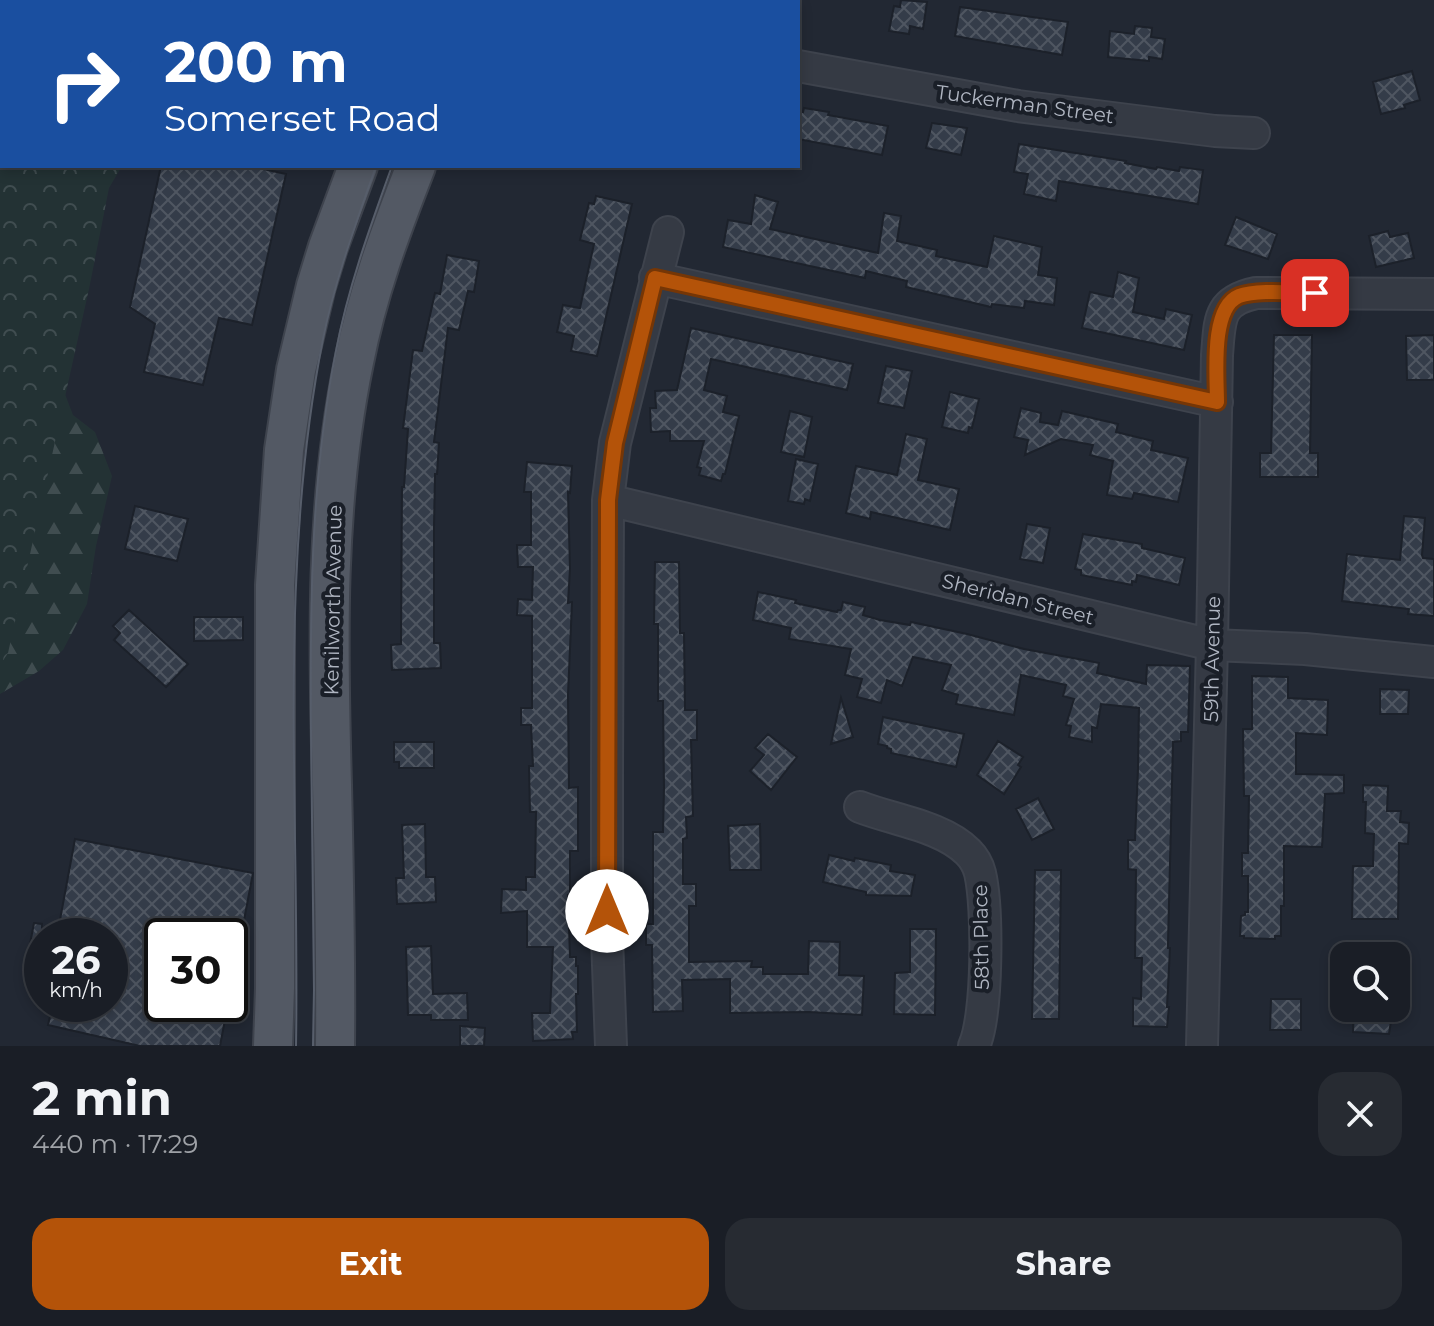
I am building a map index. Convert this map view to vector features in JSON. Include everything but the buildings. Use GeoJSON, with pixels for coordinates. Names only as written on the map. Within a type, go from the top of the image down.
{"type":"FeatureCollection","features":[{"type":"Feature","properties":{"kind":"main road"},"geometry":{"type":"LineString","coordinates":[[273,1046],[275,585],[284,450],[296,370],[316,286],[357,168]]}},
{"type":"Feature","properties":{"kind":"main road","name":"Kenilworth Avenue"},"geometry":{"type":"LineString","coordinates":[[335,1046],[336,927],[329,673],[331,545],[347,398],[362,322],[383,252],[415,168]]}},
{"type":"Feature","properties":{"kind":"street","name":"Tuckerman Street"},"geometry":{"type":"LineString","coordinates":[[800,66],[1018,106],[1215,131],[1254,133]]}},
{"type":"Feature","properties":{"kind":"street"},"geometry":{"type":"LineString","coordinates":[[611,1046],[607,938],[608,500],[615,443],[668,232]]}},
{"type":"Feature","properties":{"kind":"street"},"geometry":{"type":"LineString","coordinates":[[655,278],[1217,402]]}},
{"type":"Feature","properties":{"kind":"street","name":"59th Avenue"},"geometry":{"type":"LineString","coordinates":[[1202,1046],[1217,355],[1223,312],[1239,296],[1256,293],[1434,294]]}},
{"type":"Feature","properties":{"kind":"street","name":"Sheridan Street"},"geometry":{"type":"LineString","coordinates":[[608,500],[1212,645],[1305,649],[1434,662]]}},
{"type":"Feature","properties":{"kind":"street","name":"58th Place"},"geometry":{"type":"LineString","coordinates":[[860,807],[943,836],[959,844],[974,860],[980,876],[985,933],[981,1018],[974,1046]]}},
{"type":"Feature","properties":{"kind":"green space"},"geometry":{"type":"Polygon","coordinates":[[[0,168],[3,168],[58,376],[73,415],[95,432],[112,476],[87,604],[63,650],[39,671],[0,694],[0,168]]]}},
{"type":"Feature","properties":{"kind":"green space"},"geometry":{"type":"Polygon","coordinates":[[[0,168],[121,168],[109,188],[8,653],[0,665],[0,168]]]}},
{"type":"Feature","properties":{"kind":"tram line"},"geometry":{"type":"LineString","coordinates":[[296,1046],[294,692],[300,515],[309,427],[323,339],[340,273],[375,168]]}},
{"type":"Feature","properties":{"kind":"tram line"},"geometry":{"type":"LineString","coordinates":[[313,1046],[311,635],[321,445],[341,327],[360,257],[391,168]]}},
{"type":"Feature","properties":{"kind":"route"},"geometry":{"type":"LineString","coordinates":[[607,911],[610,472],[655,278],[1217,402],[1219,326],[1223,312],[1230,303],[1239,296],[1256,293],[1315,293]]}}]}
